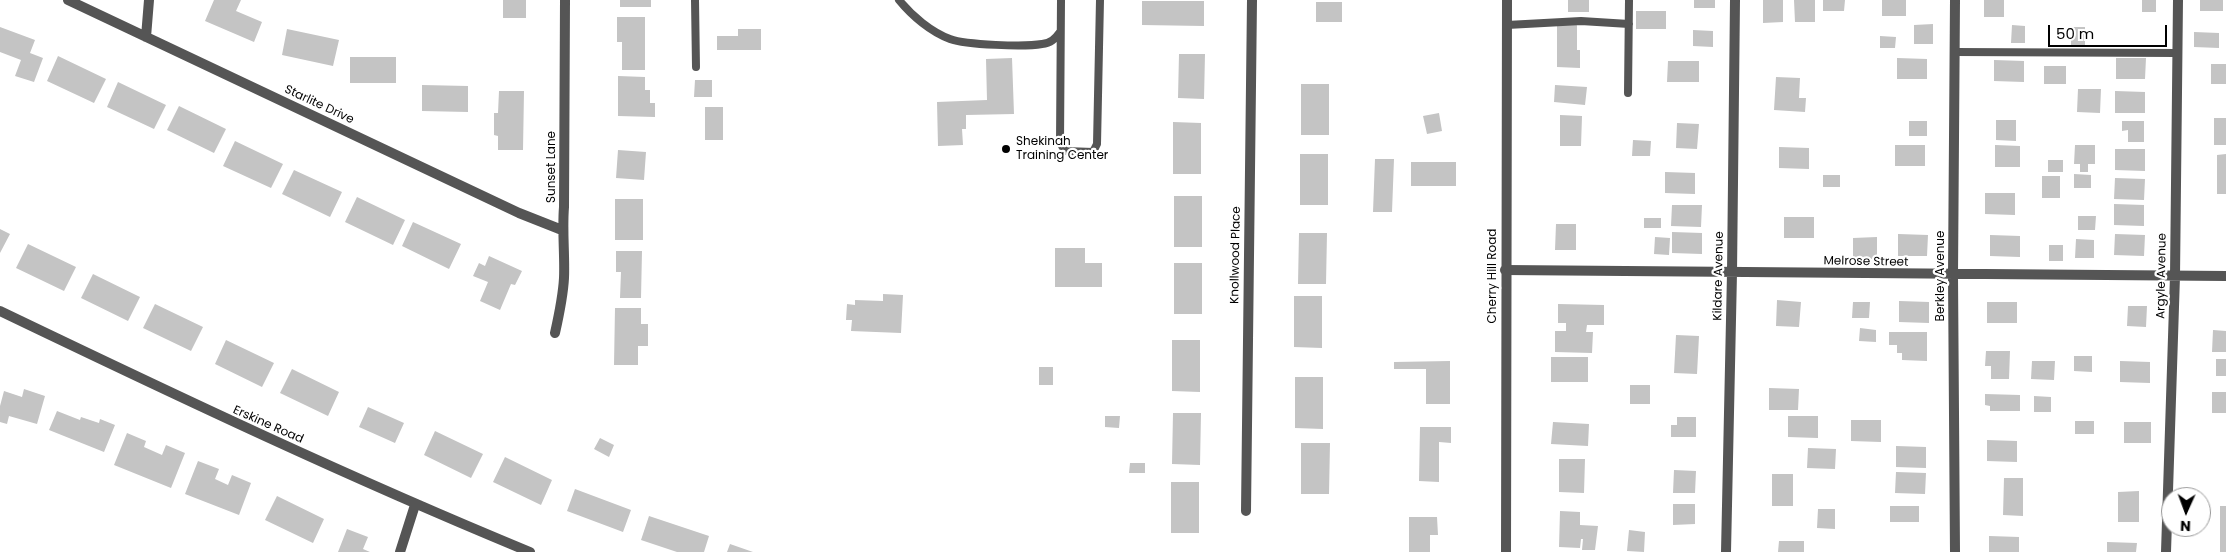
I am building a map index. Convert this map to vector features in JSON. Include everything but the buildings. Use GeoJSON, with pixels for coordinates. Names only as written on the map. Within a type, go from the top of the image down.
{"type":"FeatureCollection","features":[{"type":"Feature","properties":{"kind":"street","name":"Starlite Drive"},"geometry":{"type":"LineString","coordinates":[[68,0],[518,214],[562,230]]}},
{"type":"Feature","properties":{"kind":"street"},"geometry":{"type":"LineString","coordinates":[[146,37],[149,0]]}},
{"type":"Feature","properties":{"kind":"street","name":"Sunset Lane"},"geometry":{"type":"LineString","coordinates":[[555,333],[561,308],[564,277],[562,230],[564,207],[565,0]]}},
{"type":"Feature","properties":{"kind":"street","name":"Knollwood Place"},"geometry":{"type":"LineString","coordinates":[[1246,511],[1252,0]]}},
{"type":"Feature","properties":{"kind":"street","name":"Cherry Hill Road"},"geometry":{"type":"LineString","coordinates":[[1506,552],[1507,0]]}},
{"type":"Feature","properties":{"kind":"street","name":"Kildare Avenue"},"geometry":{"type":"LineString","coordinates":[[1726,552],[1735,0]]}},
{"type":"Feature","properties":{"kind":"street","name":"Berkley Avenue"},"geometry":{"type":"LineString","coordinates":[[1955,0],[1953,275],[1955,552]]}},
{"type":"Feature","properties":{"kind":"street","name":"Argyle Avenue"},"geometry":{"type":"LineString","coordinates":[[2166,552],[2175,276],[2178,0]]}},
{"type":"Feature","properties":{"kind":"street","name":"Melrose Street"},"geometry":{"type":"LineString","coordinates":[[1506,270],[2226,276]]}},
{"type":"Feature","properties":{"kind":"street","name":"Erskine Road"},"geometry":{"type":"LineString","coordinates":[[0,311],[238,425],[416,505],[530,552]]}},
{"type":"Feature","properties":{"kind":"street"},"geometry":{"type":"LineString","coordinates":[[400,552],[416,505]]}},
{"type":"Feature","properties":{"kind":"lane"},"geometry":{"type":"LineString","coordinates":[[695,0],[696,67]]}},
{"type":"Feature","properties":{"kind":"lane"},"geometry":{"type":"LineString","coordinates":[[899,0],[911,14],[950,39],[975,44],[1042,44],[1054,40],[1060,32]]}},
{"type":"Feature","properties":{"kind":"lane"},"geometry":{"type":"LineString","coordinates":[[1061,0],[1060,143],[1065,152],[1093,152],[1097,144],[1100,0]]}},
{"type":"Feature","properties":{"kind":"lane"},"geometry":{"type":"LineString","coordinates":[[1628,93],[1629,0]]}},
{"type":"Feature","properties":{"kind":"lane"},"geometry":{"type":"LineString","coordinates":[[1507,25],[1581,21],[1629,24]]}},
{"type":"Feature","properties":{"kind":"lane"},"geometry":{"type":"LineString","coordinates":[[1955,52],[2177,53]]}},
{"type":"Feature","properties":{"kind":"place","name":"Shekinah Training Center"},"geometry":{"type":"Point","coordinates":[1006,149]}}]}
